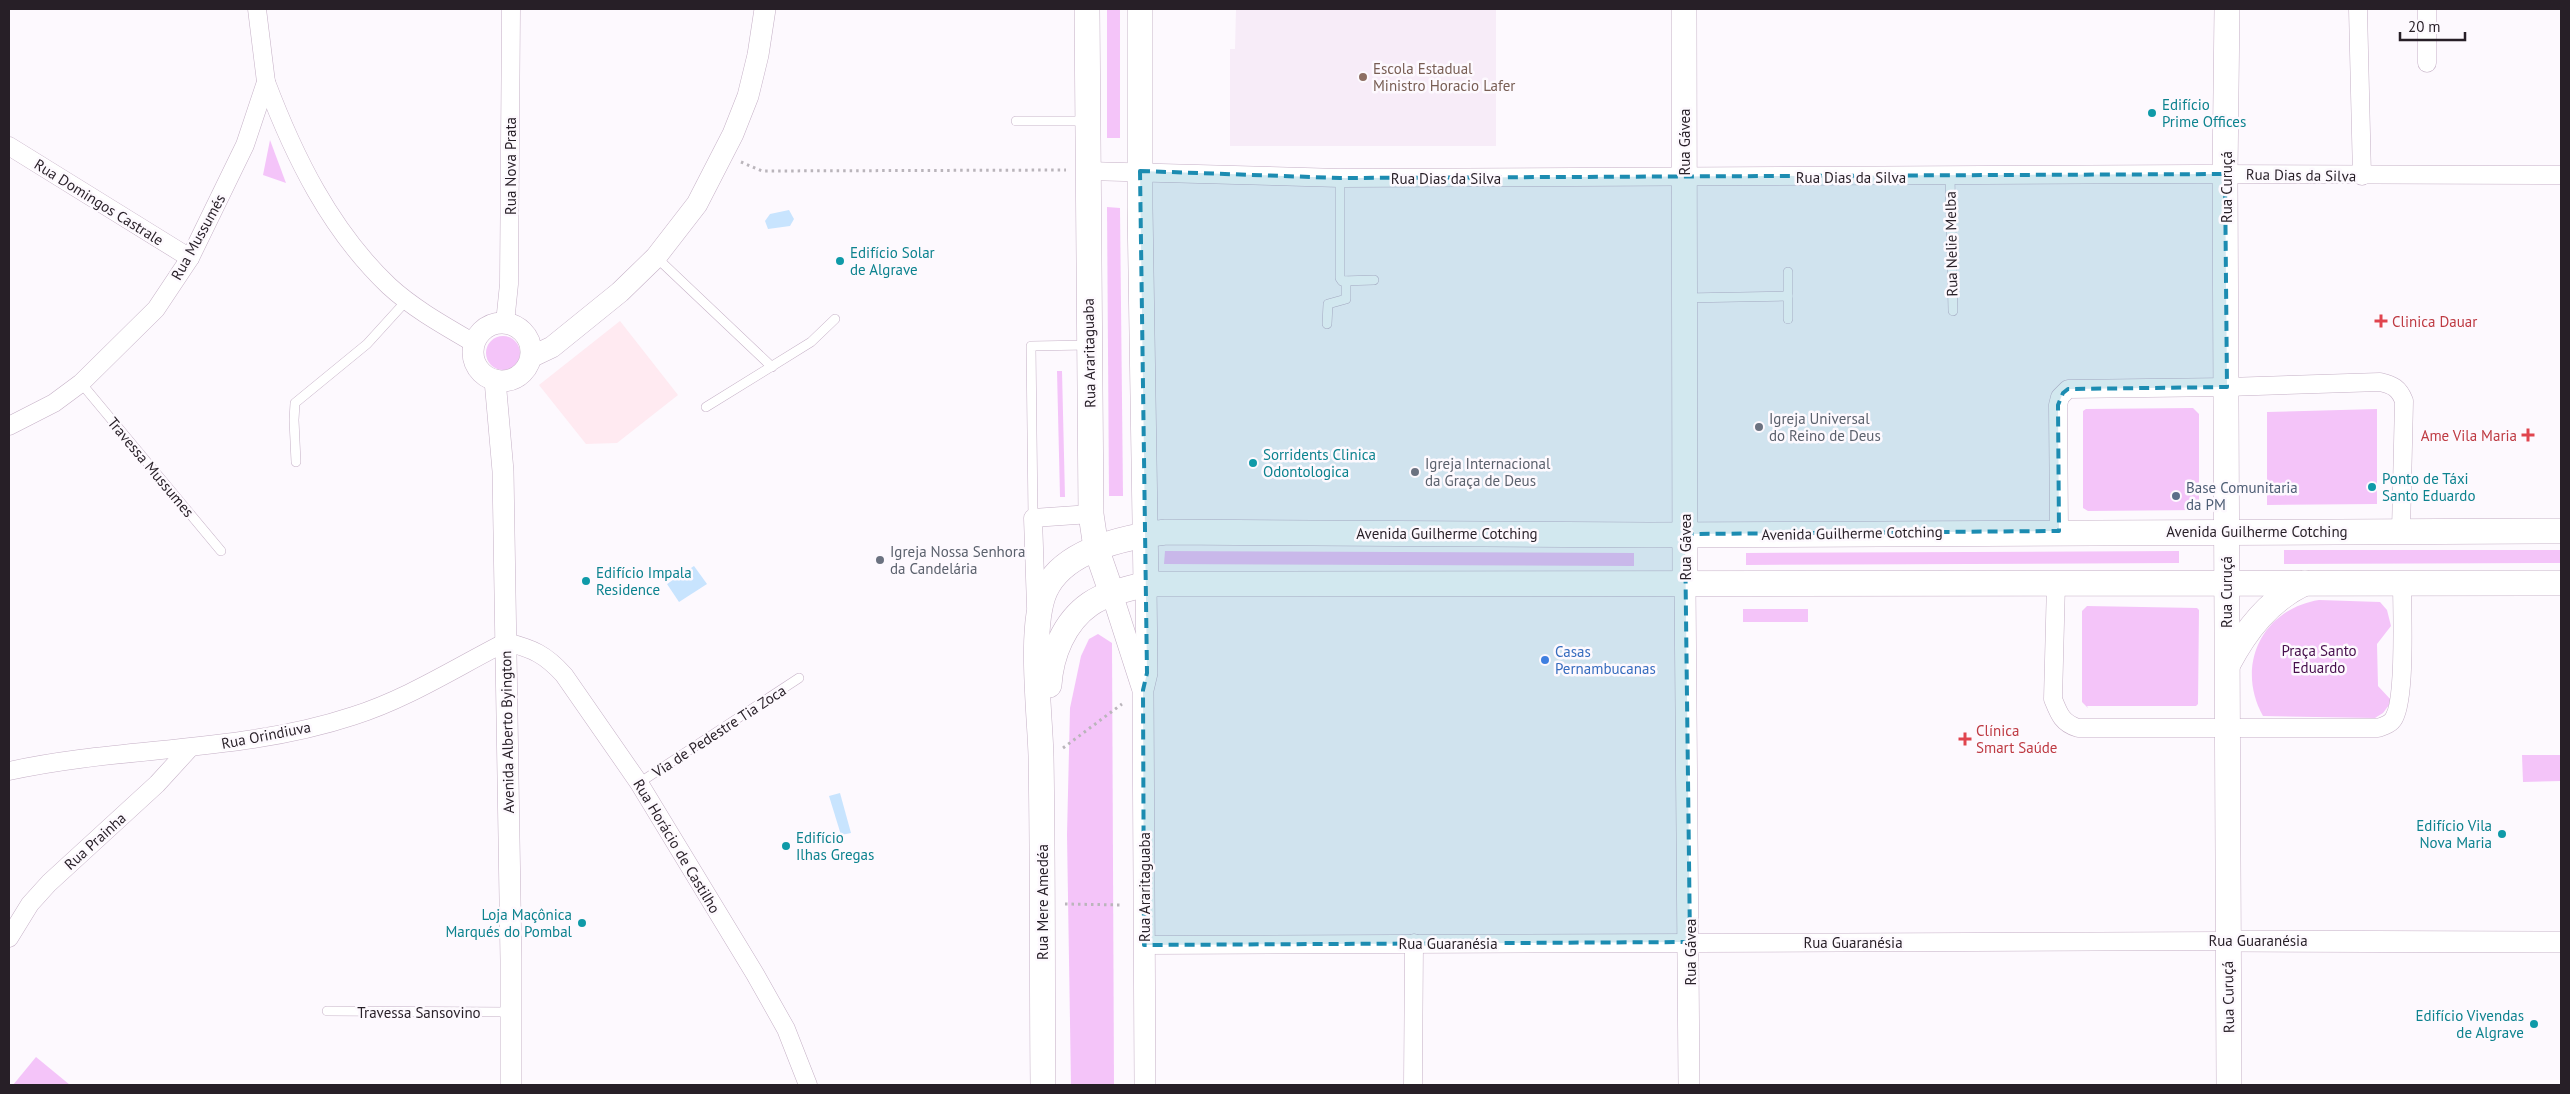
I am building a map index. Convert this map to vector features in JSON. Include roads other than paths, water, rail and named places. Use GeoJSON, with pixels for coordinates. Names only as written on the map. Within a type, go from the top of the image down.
{"type":"FeatureCollection","features":[{"type":"Feature","properties":{"kind":"main road","name":"Rua Araritaguaba"},"geometry":{"type":"LineString","coordinates":[[1087,9],[1090,514],[1096,548],[1112,594]]}},
{"type":"Feature","properties":{"kind":"main road","name":"Rua Araritaguaba"},"geometry":{"type":"LineString","coordinates":[[1140,9],[1140,171],[1146,584]]}},
{"type":"Feature","properties":{"kind":"main road","name":"Rua Gávea"},"geometry":{"type":"LineString","coordinates":[[1684,9],[1685,584]]}},
{"type":"Feature","properties":{"kind":"main road","name":"Rua Curuçá"},"geometry":{"type":"LineString","coordinates":[[2227,9],[2225,174],[2229,1085]]}},
{"type":"Feature","properties":{"kind":"main road","name":"Avenida Guilherme Cotching"},"geometry":{"type":"LineString","coordinates":[[1144,535],[1166,532],[1685,534],[2059,531],[2561,531]]}},
{"type":"Feature","properties":{"kind":"main road","name":"Rua Mere Amedéa"},"geometry":{"type":"LineString","coordinates":[[1042,1085],[1040,718],[1037,628],[1044,591],[1051,581],[1073,561],[1096,548],[1144,535]]}},
{"type":"Feature","properties":{"kind":"main road"},"geometry":{"type":"LineString","coordinates":[[2227,666],[2251,625],[2290,590],[2305,583]]}},
{"type":"Feature","properties":{"kind":"main road"},"geometry":{"type":"LineString","coordinates":[[1146,584],[2561,583]]}},
{"type":"Feature","properties":{"kind":"main road","name":"Rua Mere Amedéa"},"geometry":{"type":"LineString","coordinates":[[1040,718],[1047,704],[1054,653],[1074,620],[1087,607],[1112,594],[1146,584]]}},
{"type":"Feature","properties":{"kind":"street","name":"Rua Mussumés"},"geometry":{"type":"LineString","coordinates":[[9,426],[46,407],[81,382],[156,309],[190,258],[245,145],[266,82],[256,9]]}},
{"type":"Feature","properties":{"kind":"street","name":"Rua Nova Prata"},"geometry":{"type":"LineString","coordinates":[[505,323],[510,284],[512,9]]}},
{"type":"Feature","properties":{"kind":"street"},"geometry":{"type":"LineString","coordinates":[[530,357],[552,347],[620,292],[656,257],[697,204],[748,96],[758,55],[765,9]]}},
{"type":"Feature","properties":{"kind":"street"},"geometry":{"type":"LineString","coordinates":[[2358,9],[2362,176]]}},
{"type":"Feature","properties":{"kind":"street"},"geometry":{"type":"LineString","coordinates":[[2427,9],[2427,63]]}},
{"type":"Feature","properties":{"kind":"street"},"geometry":{"type":"LineString","coordinates":[[266,82],[286,134],[314,190],[370,267],[407,300],[440,324],[474,343]]}},
{"type":"Feature","properties":{"kind":"street","name":"Rua Domingos Castrale"},"geometry":{"type":"LineString","coordinates":[[9,146],[190,258]]}},
{"type":"Feature","properties":{"kind":"street","name":"Rua Dias da Silva"},"geometry":{"type":"LineString","coordinates":[[1087,171],[1340,178],[1950,177],[2225,174],[2362,176],[2561,175]]}},
{"type":"Feature","properties":{"kind":"street"},"geometry":{"type":"LineString","coordinates":[[505,323],[522,331],[528,338],[530,357],[522,373],[514,378],[496,380],[486,376],[475,362],[474,343],[486,327],[505,323]]}},
{"type":"Feature","properties":{"kind":"street","name":"Avenida Alberto Byington"},"geometry":{"type":"LineString","coordinates":[[496,380],[503,471],[511,1012],[510,1085]]}},
{"type":"Feature","properties":{"kind":"street"},"geometry":{"type":"LineString","coordinates":[[2059,531],[2058,405],[2063,393],[2068,389],[2227,387],[2380,382],[2395,387],[2400,391],[2404,410],[2401,531]]}},
{"type":"Feature","properties":{"kind":"street"},"geometry":{"type":"LineString","coordinates":[[1037,628],[1033,518],[1090,514]]}},
{"type":"Feature","properties":{"kind":"street"},"geometry":{"type":"LineString","coordinates":[[2056,583],[2054,699],[2059,714],[2066,724],[2078,728],[2378,728],[2393,720],[2401,696],[2402,583]]}},
{"type":"Feature","properties":{"kind":"street","name":"Rua Araritaguaba"},"geometry":{"type":"LineString","coordinates":[[1145,1085],[1143,690],[1148,673],[1146,584]]}},
{"type":"Feature","properties":{"kind":"street","name":"Rua Gávea"},"geometry":{"type":"LineString","coordinates":[[1685,584],[1690,942],[1689,1085]]}},
{"type":"Feature","properties":{"kind":"street","name":"Rua Araritaguaba"},"geometry":{"type":"LineString","coordinates":[[1112,594],[1143,690]]}},
{"type":"Feature","properties":{"kind":"street","name":"Rua Orindiuva"},"geometry":{"type":"LineString","coordinates":[[9,771],[47,762],[189,749],[274,736],[352,717],[409,695],[506,642]]}},
{"type":"Feature","properties":{"kind":"street","name":"Rua Horácio de Castilho"},"geometry":{"type":"LineString","coordinates":[[506,642],[534,650],[550,660],[596,719],[639,783],[786,1029],[808,1085]]}},
{"type":"Feature","properties":{"kind":"street","name":"Rua Prainha"},"geometry":{"type":"LineString","coordinates":[[9,938],[30,904],[49,883],[157,784],[189,749]]}},
{"type":"Feature","properties":{"kind":"street","name":"Rua Guaranésia"},"geometry":{"type":"LineString","coordinates":[[1144,944],[2561,942]]}},
{"type":"Feature","properties":{"kind":"street"},"geometry":{"type":"LineString","coordinates":[[1414,943],[1414,1085]]}},
{"type":"Feature","properties":{"kind":"lane"},"geometry":{"type":"LineString","coordinates":[[1016,121],[1087,120]]}},
{"type":"Feature","properties":{"kind":"lane","name":"Rua Nelie Melba"},"geometry":{"type":"LineString","coordinates":[[1950,177],[1953,311]]}},
{"type":"Feature","properties":{"kind":"lane"},"geometry":{"type":"LineString","coordinates":[[1340,178],[1340,278],[1346,281],[1374,280]]}},
{"type":"Feature","properties":{"kind":"lane"},"geometry":{"type":"LineString","coordinates":[[656,257],[772,367]]}},
{"type":"Feature","properties":{"kind":"lane"},"geometry":{"type":"LineString","coordinates":[[1788,272],[1788,319]]}},
{"type":"Feature","properties":{"kind":"lane"},"geometry":{"type":"LineString","coordinates":[[1327,324],[1328,304],[1346,299],[1346,281]]}},
{"type":"Feature","properties":{"kind":"lane"},"geometry":{"type":"LineString","coordinates":[[1685,298],[1788,296]]}},
{"type":"Feature","properties":{"kind":"lane"},"geometry":{"type":"LineString","coordinates":[[296,462],[295,403],[367,344],[407,300]]}},
{"type":"Feature","properties":{"kind":"lane"},"geometry":{"type":"LineString","coordinates":[[706,407],[811,342],[835,319]]}},
{"type":"Feature","properties":{"kind":"lane"},"geometry":{"type":"LineString","coordinates":[[1033,518],[1031,346],[1088,345]]}},
{"type":"Feature","properties":{"kind":"lane","name":"Travessa Mussumes"},"geometry":{"type":"LineString","coordinates":[[81,382],[221,551]]}},
{"type":"Feature","properties":{"kind":"lane","name":"Via de Pedestre Tia Zoca"},"geometry":{"type":"LineString","coordinates":[[639,783],[800,678]]}},
{"type":"Feature","properties":{"kind":"lane","name":"Travessa Sansovino"},"geometry":{"type":"LineString","coordinates":[[327,1011],[511,1012]]}},
{"type":"Feature","properties":{"kind":"water"},"geometry":{"type":"Polygon","coordinates":[[[789,210],[794,219],[790,226],[768,229],[765,221],[770,214],[789,210]]]}},
{"type":"Feature","properties":{"kind":"water"},"geometry":{"type":"Polygon","coordinates":[[[694,566],[707,584],[679,602],[667,584],[694,566]]]}},
{"type":"Feature","properties":{"kind":"water"},"geometry":{"type":"Polygon","coordinates":[[[840,793],[851,833],[841,835],[829,796],[840,793]]]}},
{"type":"Feature","properties":{"kind":"place","name":"Escola Estadual Ministro Horacio Lafer"},"geometry":{"type":"Point","coordinates":[1363,77]}},
{"type":"Feature","properties":{"kind":"place","name":"Edifício Prime Offices"},"geometry":{"type":"Point","coordinates":[2152,113]}},
{"type":"Feature","properties":{"kind":"place","name":"Edifício Solar de Algrave"},"geometry":{"type":"Point","coordinates":[840,261]}},
{"type":"Feature","properties":{"kind":"place","name":"Clinica Dauar"},"geometry":{"type":"Point","coordinates":[2381,321]}},
{"type":"Feature","properties":{"kind":"place","name":"Igreja Universal do Reino de Deus"},"geometry":{"type":"Point","coordinates":[1759,427]}},
{"type":"Feature","properties":{"kind":"place","name":"Ame Vila Maria"},"geometry":{"type":"Point","coordinates":[2528,435]}},
{"type":"Feature","properties":{"kind":"place","name":"Sorridents Clinica Odontologica"},"geometry":{"type":"Point","coordinates":[1253,463]}},
{"type":"Feature","properties":{"kind":"place","name":"Igreja Internacional da Graça de Deus"},"geometry":{"type":"Point","coordinates":[1415,472]}},
{"type":"Feature","properties":{"kind":"place","name":"Ponto de Táxi Santo Eduardo"},"geometry":{"type":"Point","coordinates":[2372,487]}},
{"type":"Feature","properties":{"kind":"place","name":"Base Comunitaria da PM"},"geometry":{"type":"Point","coordinates":[2176,496]}},
{"type":"Feature","properties":{"kind":"place","name":"Igreja Nossa Senhora da Candelária"},"geometry":{"type":"Point","coordinates":[880,560]}},
{"type":"Feature","properties":{"kind":"place","name":"Edifício Impala Residence"},"geometry":{"type":"Point","coordinates":[586,581]}},
{"type":"Feature","properties":{"kind":"place","name":"Casas Pernambucanas"},"geometry":{"type":"Point","coordinates":[1545,660]}},
{"type":"Feature","properties":{"kind":"place","name":"Clínica Smart Saúde"},"geometry":{"type":"Point","coordinates":[1965,739]}},
{"type":"Feature","properties":{"kind":"place","name":"Edifício Vila Nova Maria"},"geometry":{"type":"Point","coordinates":[2502,834]}},
{"type":"Feature","properties":{"kind":"place","name":"Edifício Ilhas Gregas"},"geometry":{"type":"Point","coordinates":[786,846]}},
{"type":"Feature","properties":{"kind":"place","name":"Loja Maçônica Marqués do Pombal"},"geometry":{"type":"Point","coordinates":[582,923]}},
{"type":"Feature","properties":{"kind":"place","name":"Edifício Vivendas de Algrave"},"geometry":{"type":"Point","coordinates":[2534,1024]}},
{"type":"Feature","properties":{"kind":"park label","name":"Praça Santo Eduardo"},"geometry":{"type":"Point","coordinates":[2319,658]}}]}
